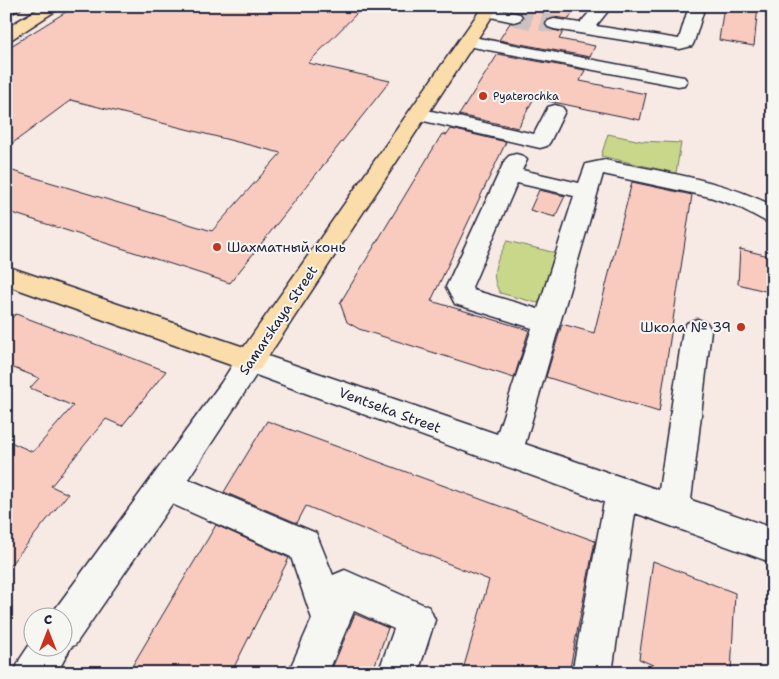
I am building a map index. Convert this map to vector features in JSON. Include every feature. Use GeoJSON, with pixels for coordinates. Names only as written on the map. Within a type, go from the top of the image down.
{"type":"FeatureCollection","features":[{"type":"Feature","properties":{"kind":"main road"},"geometry":{"type":"LineString","coordinates":[[6,11],[15,6]]}},
{"type":"Feature","properties":{"kind":"main road"},"geometry":{"type":"LineString","coordinates":[[6,35],[55,6]]}},
{"type":"Feature","properties":{"kind":"main road","name":"Samarskaya Street"},"geometry":{"type":"LineString","coordinates":[[250,361],[490,9]]}},
{"type":"Feature","properties":{"kind":"main road","name":"Ventseka Street"},"geometry":{"type":"LineString","coordinates":[[6,275],[250,361]]}},
{"type":"Feature","properties":{"kind":"street"},"geometry":{"type":"LineString","coordinates":[[584,29],[604,6]]}},
{"type":"Feature","properties":{"kind":"street"},"geometry":{"type":"LineString","coordinates":[[554,24],[680,44],[686,42],[696,6]]}},
{"type":"Feature","properties":{"kind":"street"},"geometry":{"type":"LineString","coordinates":[[490,9],[514,17]]}},
{"type":"Feature","properties":{"kind":"street"},"geometry":{"type":"LineString","coordinates":[[468,41],[678,81]]}},
{"type":"Feature","properties":{"kind":"street"},"geometry":{"type":"LineString","coordinates":[[418,114],[540,142],[555,111]]}},
{"type":"Feature","properties":{"kind":"street"},"geometry":{"type":"LineString","coordinates":[[547,322],[464,297],[459,287],[512,167],[586,192]]}},
{"type":"Feature","properties":{"kind":"street"},"geometry":{"type":"LineString","coordinates":[[507,452],[594,169],[605,167],[715,191],[745,201],[773,216]]}},
{"type":"Feature","properties":{"kind":"street"},"geometry":{"type":"LineString","coordinates":[[674,511],[697,330]]}},
{"type":"Feature","properties":{"kind":"street","name":"Ventseka Street"},"geometry":{"type":"LineString","coordinates":[[250,361],[773,546]]}},
{"type":"Feature","properties":{"kind":"street","name":"Samarskaya Street"},"geometry":{"type":"LineString","coordinates":[[72,618],[231,392],[250,361]]}},
{"type":"Feature","properties":{"kind":"street"},"geometry":{"type":"LineString","coordinates":[[166,485],[304,545],[331,620]]}},
{"type":"Feature","properties":{"kind":"street"},"geometry":{"type":"LineString","coordinates":[[592,673],[622,492]]}},
{"type":"Feature","properties":{"kind":"street"},"geometry":{"type":"LineString","coordinates":[[308,673],[344,588],[416,620],[398,673]]}},
{"type":"Feature","properties":{"kind":"street"},"geometry":{"type":"LineString","coordinates":[[34,673],[45,656]]}},
{"type":"Feature","properties":{"kind":"green space"},"geometry":{"type":"Polygon","coordinates":[[[608,134],[641,141],[681,143],[676,173],[601,156],[608,134]]]}},
{"type":"Feature","properties":{"kind":"green space"},"geometry":{"type":"Polygon","coordinates":[[[507,241],[564,255],[550,296],[537,303],[500,293],[496,286],[495,272],[498,260],[507,241]]]}},
{"type":"Feature","properties":{"kind":"building"},"geometry":{"type":"Polygon","coordinates":[[[100,6],[364,6],[308,63],[390,81],[230,283],[6,211],[6,169],[212,231],[281,153],[71,100],[6,148],[6,49],[74,7],[92,11],[100,6]]]}},
{"type":"Feature","properties":{"kind":"building"},"geometry":{"type":"Polygon","coordinates":[[[520,6],[576,6],[569,19],[553,17],[546,20],[544,25],[547,29],[563,32],[559,39],[595,46],[590,57],[499,40],[510,23],[521,22],[524,18],[522,13],[517,11],[520,6]]]}},
{"type":"Feature","properties":{"kind":"building"},"geometry":{"type":"Polygon","coordinates":[[[724,6],[758,6],[754,46],[719,40],[724,6]]]}},
{"type":"Feature","properties":{"kind":"building"},"geometry":{"type":"Polygon","coordinates":[[[498,54],[585,70],[580,81],[646,94],[640,120],[534,98],[518,128],[459,115],[498,54]]]}},
{"type":"Feature","properties":{"kind":"building"},"geometry":{"type":"Polygon","coordinates":[[[451,129],[506,142],[431,301],[529,330],[514,378],[359,329],[347,322],[340,303],[442,134],[447,135],[451,129]]]}},
{"type":"Feature","properties":{"kind":"building"},"geometry":{"type":"Polygon","coordinates":[[[632,182],[692,195],[659,412],[546,377],[562,324],[594,333],[632,182]]]}},
{"type":"Feature","properties":{"kind":"building"},"geometry":{"type":"Polygon","coordinates":[[[539,190],[565,196],[555,217],[530,210],[539,190]]]}},
{"type":"Feature","properties":{"kind":"building"},"geometry":{"type":"Polygon","coordinates":[[[740,249],[773,257],[773,293],[738,284],[740,249]]]}},
{"type":"Feature","properties":{"kind":"building"},"geometry":{"type":"Polygon","coordinates":[[[16,314],[166,371],[122,426],[106,419],[51,486],[68,494],[6,570],[6,440],[33,452],[73,406],[30,388],[39,378],[6,365],[6,323],[16,314]]]}},
{"type":"Feature","properties":{"kind":"building"},"geometry":{"type":"Polygon","coordinates":[[[267,421],[595,541],[569,673],[462,673],[489,580],[306,506],[297,523],[224,492],[267,421]]]}},
{"type":"Feature","properties":{"kind":"building"},"geometry":{"type":"Polygon","coordinates":[[[216,525],[289,558],[231,673],[128,673],[216,525]]]}},
{"type":"Feature","properties":{"kind":"building"},"geometry":{"type":"Polygon","coordinates":[[[653,561],[735,593],[731,673],[671,673],[639,659],[653,561]]]}},
{"type":"Feature","properties":{"kind":"building"},"geometry":{"type":"Polygon","coordinates":[[[355,614],[388,628],[372,673],[330,673],[355,614]]]}},
{"type":"Feature","properties":{"kind":"tunnel"},"geometry":{"type":"LineString","coordinates":[[514,17],[554,24]]}},
{"type":"Feature","properties":{"kind":"tram line"},"geometry":{"type":"LineString","coordinates":[[6,27],[42,6]]}},
{"type":"Feature","properties":{"kind":"place","name":"Pyaterochka"},"geometry":{"type":"Point","coordinates":[483,96]}},
{"type":"Feature","properties":{"kind":"place","name":"Шахматный конь"},"geometry":{"type":"Point","coordinates":[217,247]}},
{"type":"Feature","properties":{"kind":"place","name":"Школа № 39"},"geometry":{"type":"Point","coordinates":[741,327]}}]}
